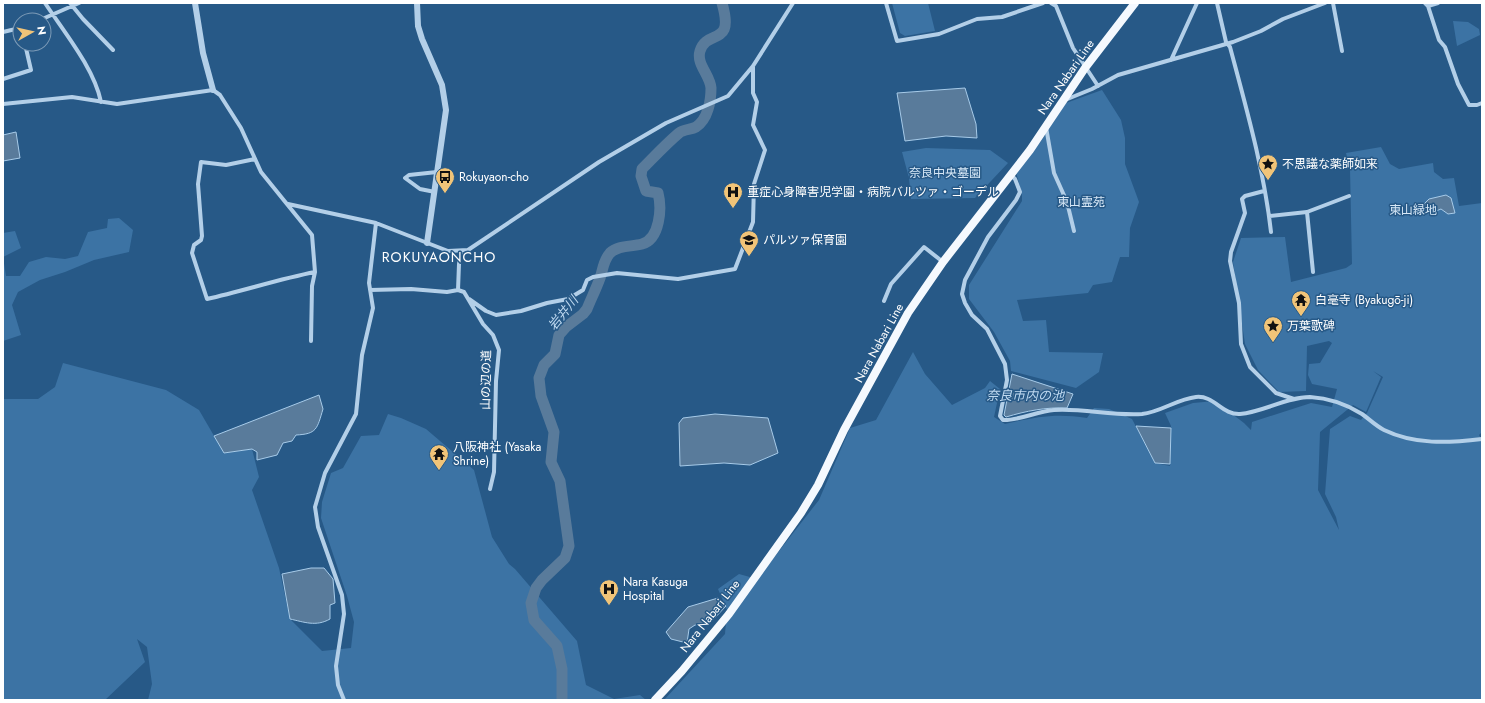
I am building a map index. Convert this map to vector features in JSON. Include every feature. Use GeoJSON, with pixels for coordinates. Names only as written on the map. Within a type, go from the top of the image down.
{"type":"FeatureCollection","features":[{"type":"Feature","properties":{"kind":"main road","name":"Nara Nabari Line"},"geometry":{"type":"LineString","coordinates":[[654,700],[682,671],[729,614],[801,513],[818,485],[844,430],[908,313],[943,262],[1011,175],[1085,68],[1135,3]]}},
{"type":"Feature","properties":{"kind":"street"},"geometry":{"type":"LineString","coordinates":[[45,3],[50,12]]}},
{"type":"Feature","properties":{"kind":"street"},"geometry":{"type":"LineString","coordinates":[[79,3],[71,5],[52,15],[93,79],[99,92],[101,102]]}},
{"type":"Feature","properties":{"kind":"street"},"geometry":{"type":"LineString","coordinates":[[195,3],[203,53],[213,90],[220,95],[241,128],[261,172],[312,235],[315,272],[312,286],[311,341]]}},
{"type":"Feature","properties":{"kind":"street"},"geometry":{"type":"LineString","coordinates":[[418,3],[418,26],[442,85],[446,110],[427,243]]}},
{"type":"Feature","properties":{"kind":"street"},"geometry":{"type":"LineString","coordinates":[[288,204],[376,223],[448,251],[468,250],[599,162],[666,123],[728,96],[753,66],[793,3]]}},
{"type":"Feature","properties":{"kind":"street"},"geometry":{"type":"LineString","coordinates":[[886,3],[897,41],[939,34],[977,19],[1002,17],[1043,3]]}},
{"type":"Feature","properties":{"kind":"street"},"geometry":{"type":"LineString","coordinates":[[1051,3],[1056,6],[1072,48],[1098,86]]}},
{"type":"Feature","properties":{"kind":"street"},"geometry":{"type":"LineString","coordinates":[[1171,60],[1197,3]]}},
{"type":"Feature","properties":{"kind":"street"},"geometry":{"type":"LineString","coordinates":[[1217,3],[1227,44],[1241,89],[1264,191],[1271,232]]}},
{"type":"Feature","properties":{"kind":"street"},"geometry":{"type":"LineString","coordinates":[[1063,101],[1135,69],[1227,44],[1261,31],[1283,19],[1325,3]]}},
{"type":"Feature","properties":{"kind":"street"},"geometry":{"type":"LineString","coordinates":[[1333,3],[1342,51]]}},
{"type":"Feature","properties":{"kind":"street"},"geometry":{"type":"LineString","coordinates":[[1438,3],[1426,4],[1438,40],[1444,47],[1458,84],[1469,105],[1477,105],[1482,103]]}},
{"type":"Feature","properties":{"kind":"street"},"geometry":{"type":"LineString","coordinates":[[71,5],[113,50]]}},
{"type":"Feature","properties":{"kind":"street"},"geometry":{"type":"LineString","coordinates":[[3,79],[31,70],[27,52]]}},
{"type":"Feature","properties":{"kind":"street"},"geometry":{"type":"LineString","coordinates":[[370,290],[411,289],[447,292],[458,290],[464,292],[469,299],[486,311],[496,315],[521,311],[547,303],[568,299],[583,290],[587,280],[594,277],[617,273],[678,279],[736,269],[753,222],[754,184],[765,150],[752,125],[757,102],[753,93],[753,66]]}},
{"type":"Feature","properties":{"kind":"street"},"geometry":{"type":"LineString","coordinates":[[3,104],[72,97],[117,104],[213,90]]}},
{"type":"Feature","properties":{"kind":"street"},"geometry":{"type":"LineString","coordinates":[[1046,126],[1054,174],[1067,202],[1074,231]]}},
{"type":"Feature","properties":{"kind":"street"},"geometry":{"type":"LineString","coordinates":[[255,159],[226,165],[201,162],[198,184],[202,236],[201,240],[194,245],[192,253],[207,299],[315,272]]}},
{"type":"Feature","properties":{"kind":"street"},"geometry":{"type":"LineString","coordinates":[[435,192],[420,188],[405,178],[409,175],[437,172]]}},
{"type":"Feature","properties":{"kind":"street"},"geometry":{"type":"LineString","coordinates":[[1011,175],[1015,179],[1020,192],[1016,200],[988,237],[965,280],[962,294],[972,315],[987,329],[1005,364],[1007,380],[1000,416],[1003,420],[1053,410],[1141,414],[1156,412],[1175,403],[1197,397],[1209,399],[1225,411],[1241,414],[1295,399],[1310,397],[1330,400],[1346,405],[1383,429],[1408,438],[1430,442],[1482,439]]}},
{"type":"Feature","properties":{"kind":"street"},"geometry":{"type":"LineString","coordinates":[[1264,191],[1245,196],[1242,199],[1245,213],[1231,252],[1230,261],[1239,303],[1240,339],[1250,367],[1276,393],[1295,399]]}},
{"type":"Feature","properties":{"kind":"street"},"geometry":{"type":"LineString","coordinates":[[1269,216],[1307,212],[1349,196]]}},
{"type":"Feature","properties":{"kind":"street"},"geometry":{"type":"LineString","coordinates":[[1307,212],[1313,272]]}},
{"type":"Feature","properties":{"kind":"street"},"geometry":{"type":"LineString","coordinates":[[344,700],[338,685],[336,666],[344,614],[342,595],[324,547],[318,526],[315,507],[325,473],[356,414],[362,355],[373,308],[369,283],[376,223]]}},
{"type":"Feature","properties":{"kind":"street"},"geometry":{"type":"LineString","coordinates":[[884,301],[891,284],[924,248],[943,262]]}},
{"type":"Feature","properties":{"kind":"street"},"geometry":{"type":"LineString","coordinates":[[458,290],[461,251]]}},
{"type":"Feature","properties":{"kind":"street","name":"山の辺の道"},"geometry":{"type":"LineString","coordinates":[[469,299],[483,324],[493,335],[499,350],[496,381],[494,472],[490,489]]}},
{"type":"Feature","properties":{"kind":"green space"},"geometry":{"type":"Polygon","coordinates":[[[892,3],[928,3],[935,31],[905,36],[900,33],[892,3]]]}},
{"type":"Feature","properties":{"kind":"green space"},"geometry":{"type":"Polygon","coordinates":[[[1453,21],[1468,22],[1479,29],[1480,35],[1457,46],[1453,21]]]}},
{"type":"Feature","properties":{"kind":"green space","name":"東山霊苑"},"geometry":{"type":"Polygon","coordinates":[[[1102,90],[1121,120],[1125,138],[1125,164],[1139,202],[1130,228],[1129,257],[1120,257],[1112,282],[1093,285],[1088,293],[1017,300],[1023,321],[1046,320],[1049,352],[1103,353],[1099,372],[1076,388],[1011,371],[1010,361],[994,332],[969,299],[969,285],[1022,201],[1022,195],[1016,172],[1041,141],[1066,103],[1102,90]]]}},
{"type":"Feature","properties":{"kind":"green space","name":"東山緑地"},"geometry":{"type":"Polygon","coordinates":[[[1381,147],[1390,164],[1399,169],[1433,163],[1434,172],[1443,179],[1454,178],[1459,206],[1482,203],[1482,432],[1479,435],[1482,440],[1482,700],[664,700],[725,634],[727,610],[718,589],[739,574],[757,579],[819,500],[850,428],[876,420],[913,352],[925,374],[952,405],[985,388],[990,381],[1000,389],[994,417],[1005,424],[1046,416],[1087,418],[1094,408],[1109,409],[1132,419],[1155,463],[1170,466],[1171,426],[1165,413],[1193,403],[1215,401],[1251,430],[1252,422],[1311,403],[1332,407],[1337,389],[1312,384],[1308,375],[1309,364],[1320,363],[1332,343],[1329,341],[1307,346],[1306,391],[1279,392],[1258,370],[1245,344],[1233,262],[1241,238],[1285,237],[1291,282],[1346,268],[1352,264],[1350,169],[1344,158],[1347,157],[1346,153],[1381,147]],[[1373,371],[1381,377],[1366,412],[1353,405],[1320,432],[1318,490],[1339,530],[1336,517],[1325,494],[1330,429],[1350,416],[1361,420],[1367,413],[1383,377],[1373,371]]]}},
{"type":"Feature","properties":{"kind":"green space","name":"奈良中央墓園"},"geometry":{"type":"Polygon","coordinates":[[[926,148],[990,150],[1008,163],[975,198],[911,199],[909,178],[902,152],[926,148]]]}},
{"type":"Feature","properties":{"kind":"green space"},"geometry":{"type":"Polygon","coordinates":[[[119,218],[133,230],[129,252],[94,260],[40,280],[18,292],[12,305],[21,335],[3,341],[3,257],[6,276],[20,276],[29,262],[46,257],[65,259],[78,256],[88,232],[107,228],[108,219],[119,218]]]}},
{"type":"Feature","properties":{"kind":"green space"},"geometry":{"type":"Polygon","coordinates":[[[15,231],[21,248],[3,257],[3,233],[15,231]]]}},
{"type":"Feature","properties":{"kind":"green space"},"geometry":{"type":"Polygon","coordinates":[[[63,363],[166,390],[199,410],[224,453],[252,449],[259,477],[252,490],[279,568],[290,619],[322,651],[351,648],[354,622],[321,518],[322,502],[331,473],[343,468],[361,436],[379,435],[388,414],[426,429],[474,470],[492,537],[509,564],[577,641],[586,685],[614,699],[640,695],[646,700],[148,700],[152,684],[147,647],[137,639],[145,662],[105,700],[3,700],[3,399],[38,399],[55,387],[63,363]]]}},
{"type":"Feature","properties":{"kind":"water"},"geometry":{"type":"Polygon","coordinates":[[[965,88],[976,124],[977,138],[946,136],[905,141],[897,93],[965,88]]]}},
{"type":"Feature","properties":{"kind":"water"},"geometry":{"type":"Polygon","coordinates":[[[16,132],[20,158],[3,161],[3,135],[16,132]]]}},
{"type":"Feature","properties":{"kind":"water"},"geometry":{"type":"Polygon","coordinates":[[[1446,195],[1451,198],[1455,213],[1448,214],[1441,209],[1433,214],[1421,213],[1421,207],[1429,199],[1446,195]]]}},
{"type":"Feature","properties":{"kind":"water","name":"奈良市内の池"},"geometry":{"type":"Polygon","coordinates":[[[1012,374],[1073,394],[1067,408],[1036,410],[1006,417],[1004,415],[1012,374]]]}},
{"type":"Feature","properties":{"kind":"water"},"geometry":{"type":"Polygon","coordinates":[[[319,395],[323,409],[315,429],[312,432],[296,435],[292,441],[283,443],[277,455],[257,460],[257,452],[252,449],[224,453],[214,436],[319,395]]]}},
{"type":"Feature","properties":{"kind":"water"},"geometry":{"type":"Polygon","coordinates":[[[715,414],[768,418],[778,453],[750,465],[724,463],[680,466],[679,423],[683,418],[715,414]]]}},
{"type":"Feature","properties":{"kind":"water"},"geometry":{"type":"Polygon","coordinates":[[[1136,426],[1171,428],[1170,464],[1155,463],[1136,426]]]}},
{"type":"Feature","properties":{"kind":"water"},"geometry":{"type":"Polygon","coordinates":[[[311,568],[324,568],[333,579],[335,603],[330,605],[330,619],[320,623],[310,623],[290,619],[282,574],[311,568]]]}},
{"type":"Feature","properties":{"kind":"water"},"geometry":{"type":"Polygon","coordinates":[[[718,598],[726,606],[710,623],[695,625],[689,629],[687,643],[671,639],[666,632],[688,607],[718,598]]]}},
{"type":"Feature","properties":{"kind":"waterway","name":"岩井川"},"geometry":{"type":"LineString","coordinates":[[562,700],[562,669],[557,646],[534,620],[531,603],[536,588],[542,580],[565,558],[569,546],[560,481],[551,462],[554,432],[541,396],[539,378],[544,365],[555,354],[559,335],[587,309],[605,262],[610,253],[613,250],[642,244],[648,241],[656,230],[660,207],[658,193],[646,191],[641,176],[642,169],[679,133],[696,127],[706,115],[711,88],[701,65],[699,56],[703,44],[723,32],[725,17],[722,3]]}},
{"type":"Feature","properties":{"kind":"place","name":"不思議な薬師如来"},"geometry":{"type":"Point","coordinates":[1268,181]}},
{"type":"Feature","properties":{"kind":"place","name":"Rokuyaon-cho"},"geometry":{"type":"Point","coordinates":[445,194]}},
{"type":"Feature","properties":{"kind":"place","name":"重症心身障害児学園・病院バルツァ・ゴーデル"},"geometry":{"type":"Point","coordinates":[733,209]}},
{"type":"Feature","properties":{"kind":"place","name":"パルツァ保育園"},"geometry":{"type":"Point","coordinates":[749,257]}},
{"type":"Feature","properties":{"kind":"place","name":"白毫寺 (Byakugō-ji)"},"geometry":{"type":"Point","coordinates":[1301,317]}},
{"type":"Feature","properties":{"kind":"place","name":"万葉歌碑"},"geometry":{"type":"Point","coordinates":[1273,343]}},
{"type":"Feature","properties":{"kind":"place","name":"八阪神社 (Yasaka Shrine)"},"geometry":{"type":"Point","coordinates":[439,471]}},
{"type":"Feature","properties":{"kind":"place","name":"Nara Kasuga Hospital"},"geometry":{"type":"Point","coordinates":[609,606]}},
{"type":"Feature","properties":{"kind":"district","name":"ROKUYAONCHO"},"geometry":{"type":"Point","coordinates":[439,257]}}]}
